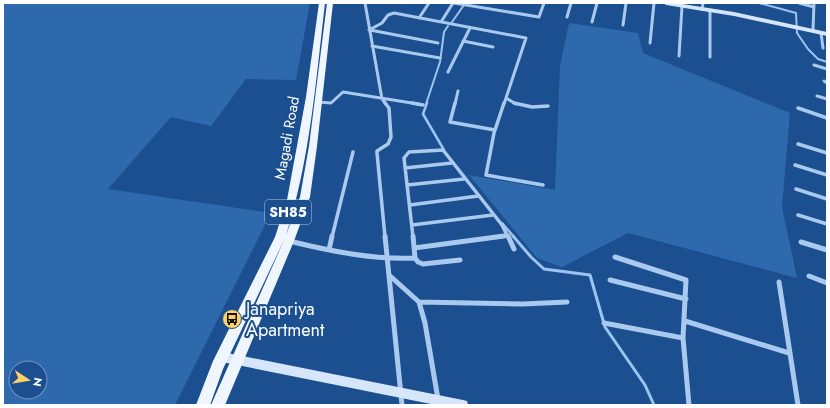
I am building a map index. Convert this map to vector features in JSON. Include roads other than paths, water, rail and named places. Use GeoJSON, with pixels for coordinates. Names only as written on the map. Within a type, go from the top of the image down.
{"type":"FeatureCollection","features":[{"type":"Feature","properties":{"kind":"main road","name":"Magadi Road"},"geometry":{"type":"LineString","coordinates":[[203,405],[222,357],[280,237],[292,200],[308,111],[322,3]]}},
{"type":"Feature","properties":{"kind":"main road","name":"Magadi Road"},"geometry":{"type":"LineString","coordinates":[[218,405],[289,241],[305,197],[313,146],[330,3]]}},
{"type":"Feature","properties":{"kind":"street"},"geometry":{"type":"LineString","coordinates":[[365,3],[382,99],[389,108],[391,125],[391,137],[388,144],[377,151],[377,153],[402,405]]}},
{"type":"Feature","properties":{"kind":"street"},"geometry":{"type":"LineString","coordinates":[[419,18],[429,3]]}},
{"type":"Feature","properties":{"kind":"street"},"geometry":{"type":"LineString","coordinates":[[441,22],[453,3],[539,17],[544,3]]}},
{"type":"Feature","properties":{"kind":"street"},"geometry":{"type":"LineString","coordinates":[[567,17],[571,3]]}},
{"type":"Feature","properties":{"kind":"street"},"geometry":{"type":"LineString","coordinates":[[592,22],[597,3]]}},
{"type":"Feature","properties":{"kind":"street"},"geometry":{"type":"LineString","coordinates":[[623,25],[626,3]]}},
{"type":"Feature","properties":{"kind":"street"},"geometry":{"type":"LineString","coordinates":[[650,43],[654,3]]}},
{"type":"Feature","properties":{"kind":"street"},"geometry":{"type":"LineString","coordinates":[[666,3],[702,6],[710,10],[824,33],[823,48]]}},
{"type":"Feature","properties":{"kind":"street"},"geometry":{"type":"LineString","coordinates":[[799,3],[814,5],[813,30]]}},
{"type":"Feature","properties":{"kind":"street"},"geometry":{"type":"LineString","coordinates":[[679,56],[680,5]]}},
{"type":"Feature","properties":{"kind":"street"},"geometry":{"type":"LineString","coordinates":[[710,10],[710,57]]}},
{"type":"Feature","properties":{"kind":"street"},"geometry":{"type":"LineString","coordinates":[[370,30],[382,23],[391,14],[526,38],[495,130],[486,175],[543,185]]}},
{"type":"Feature","properties":{"kind":"street"},"geometry":{"type":"LineString","coordinates":[[448,72],[470,28]]}},
{"type":"Feature","properties":{"kind":"street"},"geometry":{"type":"LineString","coordinates":[[370,30],[438,43]]}},
{"type":"Feature","properties":{"kind":"street"},"geometry":{"type":"LineString","coordinates":[[463,42],[493,47]]}},
{"type":"Feature","properties":{"kind":"street"},"geometry":{"type":"LineString","coordinates":[[372,46],[440,58]]}},
{"type":"Feature","properties":{"kind":"street"},"geometry":{"type":"LineString","coordinates":[[814,65],[827,69]]}},
{"type":"Feature","properties":{"kind":"street"},"geometry":{"type":"LineString","coordinates":[[458,91],[450,122],[495,130]]}},
{"type":"Feature","properties":{"kind":"street"},"geometry":{"type":"LineString","coordinates":[[318,102],[331,103],[343,92],[423,105]]}},
{"type":"Feature","properties":{"kind":"street"},"geometry":{"type":"LineString","coordinates":[[817,96],[827,99]]}},
{"type":"Feature","properties":{"kind":"street"},"geometry":{"type":"LineString","coordinates":[[506,98],[510,102],[527,107],[548,106]]}},
{"type":"Feature","properties":{"kind":"street"},"geometry":{"type":"LineString","coordinates":[[798,108],[827,118]]}},
{"type":"Feature","properties":{"kind":"street"},"geometry":{"type":"LineString","coordinates":[[798,144],[827,153]]}},
{"type":"Feature","properties":{"kind":"street"},"geometry":{"type":"LineString","coordinates":[[415,258],[404,158],[409,152],[442,150],[502,225],[514,249]]}},
{"type":"Feature","properties":{"kind":"street"},"geometry":{"type":"LineString","coordinates":[[329,250],[353,152]]}},
{"type":"Feature","properties":{"kind":"street"},"geometry":{"type":"LineString","coordinates":[[405,168],[452,163]]}},
{"type":"Feature","properties":{"kind":"street"},"geometry":{"type":"LineString","coordinates":[[796,165],[827,175]]}},
{"type":"Feature","properties":{"kind":"street"},"geometry":{"type":"LineString","coordinates":[[407,185],[464,179]]}},
{"type":"Feature","properties":{"kind":"street"},"geometry":{"type":"LineString","coordinates":[[796,189],[827,199]]}},
{"type":"Feature","properties":{"kind":"street"},"geometry":{"type":"LineString","coordinates":[[410,205],[478,196]]}},
{"type":"Feature","properties":{"kind":"street"},"geometry":{"type":"LineString","coordinates":[[412,225],[493,215]]}},
{"type":"Feature","properties":{"kind":"street"},"geometry":{"type":"LineString","coordinates":[[798,215],[827,224]]}},
{"type":"Feature","properties":{"kind":"street"},"geometry":{"type":"LineString","coordinates":[[414,248],[507,236]]}},
{"type":"Feature","properties":{"kind":"street"},"geometry":{"type":"LineString","coordinates":[[289,241],[329,250],[388,259],[415,258],[423,264],[460,260]]}},
{"type":"Feature","properties":{"kind":"street"},"geometry":{"type":"LineString","coordinates":[[801,242],[827,250]]}},
{"type":"Feature","properties":{"kind":"street"},"geometry":{"type":"LineString","coordinates":[[616,257],[686,280],[684,338],[689,405]]}},
{"type":"Feature","properties":{"kind":"street"},"geometry":{"type":"LineString","coordinates":[[389,275],[419,302],[425,323],[439,403]]}},
{"type":"Feature","properties":{"kind":"street"},"geometry":{"type":"LineString","coordinates":[[809,276],[827,283]]}},
{"type":"Feature","properties":{"kind":"street"},"geometry":{"type":"LineString","coordinates":[[610,280],[686,299]]}},
{"type":"Feature","properties":{"kind":"street"},"geometry":{"type":"LineString","coordinates":[[779,282],[798,405]]}},
{"type":"Feature","properties":{"kind":"street"},"geometry":{"type":"LineString","coordinates":[[419,302],[523,304],[567,302]]}},
{"type":"Feature","properties":{"kind":"street"},"geometry":{"type":"LineString","coordinates":[[685,321],[789,353]]}},
{"type":"Feature","properties":{"kind":"street"},"geometry":{"type":"LineString","coordinates":[[604,323],[684,338]]}},
{"type":"Feature","properties":{"kind":"street"},"geometry":{"type":"LineString","coordinates":[[222,357],[400,393],[439,403],[463,405]]}},
{"type":"Feature","properties":{"kind":"waterway"},"geometry":{"type":"LineString","coordinates":[[759,3],[796,13],[797,33],[808,49],[818,59],[827,62]]}},
{"type":"Feature","properties":{"kind":"waterway"},"geometry":{"type":"LineString","coordinates":[[452,22],[464,5]]}},
{"type":"Feature","properties":{"kind":"waterway"},"geometry":{"type":"LineString","coordinates":[[426,104],[440,62],[444,32],[448,26]]}},
{"type":"Feature","properties":{"kind":"waterway"},"geometry":{"type":"LineString","coordinates":[[427,103],[423,114],[444,150]]}},
{"type":"Feature","properties":{"kind":"waterway"},"geometry":{"type":"LineString","coordinates":[[502,223],[514,237]]}},
{"type":"Feature","properties":{"kind":"waterway"},"geometry":{"type":"LineString","coordinates":[[513,236],[531,257],[544,269],[590,275],[605,327],[645,385],[654,405]]}},
{"type":"Feature","properties":{"kind":"place","name":"Janapriya Apartment"},"geometry":{"type":"Point","coordinates":[232,319]}}]}
